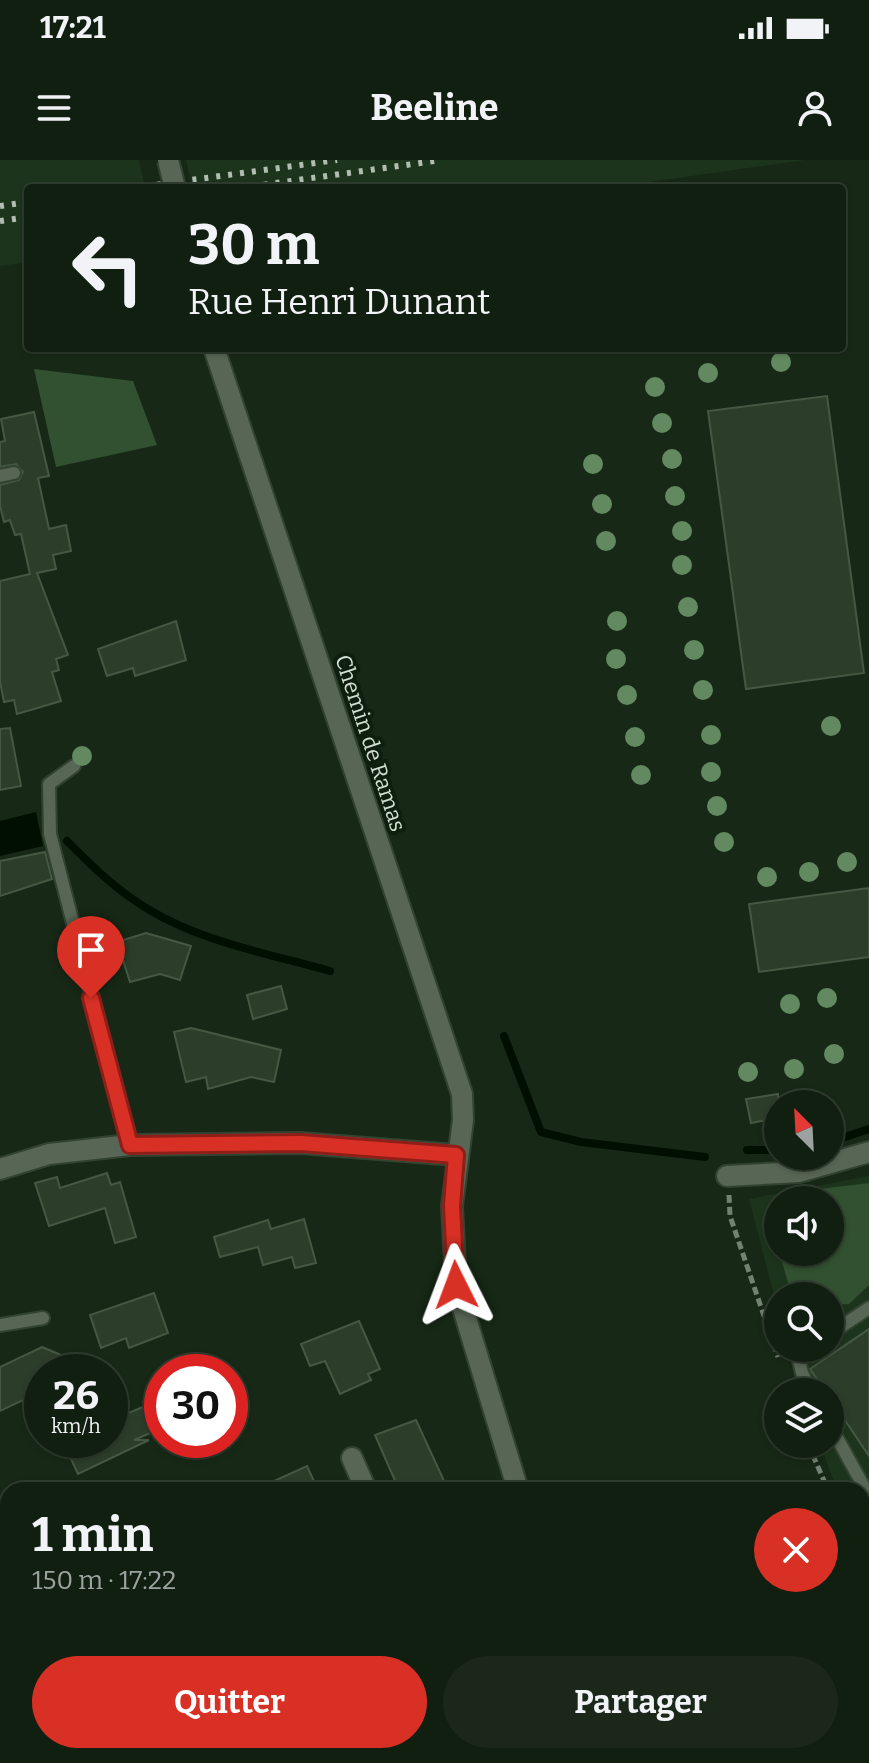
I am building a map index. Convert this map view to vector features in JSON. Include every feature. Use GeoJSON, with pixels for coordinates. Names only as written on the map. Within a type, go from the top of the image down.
{"type":"FeatureCollection","features":[{"type":"Feature","properties":{"kind":"street"},"geometry":{"type":"LineString","coordinates":[[168,160],[174,184]]}},
{"type":"Feature","properties":{"kind":"street","name":"Chemin de Ramas"},"geometry":{"type":"LineString","coordinates":[[215,352],[462,1094],[463,1120],[456,1155],[452,1206],[456,1285],[516,1482]]}},
{"type":"Feature","properties":{"kind":"street"},"geometry":{"type":"LineString","coordinates":[[0,1169],[49,1154],[130,1145],[301,1143],[456,1155]]}},
{"type":"Feature","properties":{"kind":"street"},"geometry":{"type":"LineString","coordinates":[[727,1176],[799,1172],[869,1152]]}},
{"type":"Feature","properties":{"kind":"street"},"geometry":{"type":"LineString","coordinates":[[352,1458],[362,1482]]}},
{"type":"Feature","properties":{"kind":"lane"},"geometry":{"type":"LineString","coordinates":[[0,476],[14,473]]}},
{"type":"Feature","properties":{"kind":"lane"},"geometry":{"type":"LineString","coordinates":[[74,766],[49,784],[50,834],[130,1145]]}},
{"type":"Feature","properties":{"kind":"lane"},"geometry":{"type":"LineString","coordinates":[[844,1325],[869,1308]]}},
{"type":"Feature","properties":{"kind":"lane"},"geometry":{"type":"LineString","coordinates":[[0,1325],[43,1318]]}},
{"type":"Feature","properties":{"kind":"lane"},"geometry":{"type":"LineString","coordinates":[[844,1450],[861,1482]]}},
{"type":"Feature","properties":{"kind":"path"},"geometry":{"type":"LineString","coordinates":[[727,1176],[730,1216],[780,1363]]}},
{"type":"Feature","properties":{"kind":"path"},"geometry":{"type":"LineString","coordinates":[[814,1458],[825,1482]]}},
{"type":"Feature","properties":{"kind":"shaded area"},"geometry":{"type":"Polygon","coordinates":[[[0,160],[139,160],[144,184],[24,184],[24,263],[0,266],[0,160]]]}},
{"type":"Feature","properties":{"kind":"shaded area"},"geometry":{"type":"Polygon","coordinates":[[[186,160],[805,160],[634,184],[192,184],[186,160]]]}},
{"type":"Feature","properties":{"kind":"shaded area"},"geometry":{"type":"Polygon","coordinates":[[[34,369],[133,381],[157,445],[56,467],[34,369]]]}},
{"type":"Feature","properties":{"kind":"shaded area"},"geometry":{"type":"Polygon","coordinates":[[[36,812],[43,846],[0,856],[0,821],[36,812]]]}},
{"type":"Feature","properties":{"kind":"shaded area"},"geometry":{"type":"Polygon","coordinates":[[[869,1176],[869,1482],[834,1482],[825,1458],[844,1458],[844,1378],[798,1378],[792,1362],[844,1362],[844,1282],[771,1282],[767,1266],[844,1266],[844,1186],[817,1186],[869,1176]]]}},
{"type":"Feature","properties":{"kind":"shaded area"},"geometry":{"type":"Polygon","coordinates":[[[869,1183],[869,1285],[849,1304],[844,1304],[844,1282],[788,1282],[783,1266],[844,1266],[844,1186],[869,1183]]]}},
{"type":"Feature","properties":{"kind":"shaded area"},"geometry":{"type":"Polygon","coordinates":[[[764,1196],[764,1256],[749,1199],[764,1196]]]}},
{"type":"Feature","properties":{"kind":"building"},"geometry":{"type":"Polygon","coordinates":[[[827,396],[864,673],[746,689],[708,411],[827,396]]]}},
{"type":"Feature","properties":{"kind":"building"},"geometry":{"type":"Polygon","coordinates":[[[34,412],[49,476],[38,478],[49,529],[66,525],[71,551],[53,555],[56,569],[37,573],[68,655],[56,659],[59,670],[52,672],[61,701],[17,714],[14,700],[4,702],[0,682],[0,581],[30,574],[21,534],[15,535],[10,520],[4,522],[0,506],[0,485],[19,480],[23,472],[16,464],[0,467],[0,442],[5,441],[1,419],[34,412]]]}},
{"type":"Feature","properties":{"kind":"building"},"geometry":{"type":"Polygon","coordinates":[[[176,621],[186,660],[135,676],[133,668],[107,676],[98,649],[176,621]]]}},
{"type":"Feature","properties":{"kind":"building"},"geometry":{"type":"Polygon","coordinates":[[[10,728],[21,786],[0,790],[0,729],[10,728]]]}},
{"type":"Feature","properties":{"kind":"building"},"geometry":{"type":"Polygon","coordinates":[[[45,852],[52,879],[0,896],[0,861],[45,852]]]}},
{"type":"Feature","properties":{"kind":"building"},"geometry":{"type":"Polygon","coordinates":[[[869,888],[869,957],[759,972],[749,904],[869,888]]]}},
{"type":"Feature","properties":{"kind":"building"},"geometry":{"type":"Polygon","coordinates":[[[146,933],[191,946],[180,980],[160,974],[130,982],[117,942],[146,933]]]}},
{"type":"Feature","properties":{"kind":"building"},"geometry":{"type":"Polygon","coordinates":[[[281,986],[287,1009],[253,1019],[247,995],[281,986]]]}},
{"type":"Feature","properties":{"kind":"building"},"geometry":{"type":"Polygon","coordinates":[[[191,1028],[281,1050],[274,1082],[251,1077],[208,1089],[206,1077],[186,1082],[174,1032],[191,1028]]]}},
{"type":"Feature","properties":{"kind":"building"},"geometry":{"type":"Polygon","coordinates":[[[764,1096],[764,1121],[751,1123],[746,1099],[764,1096]]]}},
{"type":"Feature","properties":{"kind":"building"},"geometry":{"type":"Polygon","coordinates":[[[107,1173],[111,1185],[120,1182],[136,1237],[115,1243],[105,1208],[49,1226],[35,1183],[57,1177],[60,1188],[107,1173]]]}},
{"type":"Feature","properties":{"kind":"building"},"geometry":{"type":"Polygon","coordinates":[[[304,1219],[316,1263],[295,1268],[292,1257],[263,1265],[258,1247],[220,1257],[214,1237],[268,1220],[271,1229],[304,1219]]]}},
{"type":"Feature","properties":{"kind":"building"},"geometry":{"type":"Polygon","coordinates":[[[154,1293],[168,1333],[129,1348],[126,1338],[101,1348],[90,1315],[154,1293]]]}},
{"type":"Feature","properties":{"kind":"building"},"geometry":{"type":"Polygon","coordinates":[[[359,1321],[380,1369],[368,1374],[371,1380],[340,1394],[325,1361],[310,1366],[301,1344],[359,1321]]]}},
{"type":"Feature","properties":{"kind":"building"},"geometry":{"type":"Polygon","coordinates":[[[869,1329],[869,1456],[844,1419],[844,1378],[816,1378],[810,1369],[820,1362],[844,1362],[844,1346],[869,1329]]]}},
{"type":"Feature","properties":{"kind":"building"},"geometry":{"type":"Polygon","coordinates":[[[42,1347],[59,1354],[27,1354],[42,1347]]]}},
{"type":"Feature","properties":{"kind":"building"},"geometry":{"type":"Polygon","coordinates":[[[24,1356],[24,1400],[0,1411],[0,1367],[24,1356]]]}},
{"type":"Feature","properties":{"kind":"building"},"geometry":{"type":"Polygon","coordinates":[[[144,1407],[144,1436],[134,1440],[144,1442],[128,1450],[128,1413],[144,1407]]]}},
{"type":"Feature","properties":{"kind":"building"},"geometry":{"type":"Polygon","coordinates":[[[416,1420],[445,1482],[396,1482],[375,1435],[416,1420]]]}},
{"type":"Feature","properties":{"kind":"building"},"geometry":{"type":"Polygon","coordinates":[[[70,1458],[111,1458],[78,1474],[70,1458]]]}},
{"type":"Feature","properties":{"kind":"building"},"geometry":{"type":"Polygon","coordinates":[[[307,1466],[314,1482],[272,1482],[307,1466]]]}},
{"type":"Feature","properties":{"kind":"waterway"},"geometry":{"type":"LineString","coordinates":[[67,841],[118,888],[158,915],[205,936],[330,971]]}},
{"type":"Feature","properties":{"kind":"waterway"},"geometry":{"type":"LineString","coordinates":[[504,1036],[541,1132],[581,1142],[705,1157]]}},
{"type":"Feature","properties":{"kind":"waterway"},"geometry":{"type":"LineString","coordinates":[[844,1137],[869,1129]]}},
{"type":"Feature","properties":{"kind":"waterway"},"geometry":{"type":"LineString","coordinates":[[747,1150],[764,1150]]}},
{"type":"Feature","properties":{"kind":"railway"},"geometry":{"type":"LineString","coordinates":[[162,184],[337,160]]}},
{"type":"Feature","properties":{"kind":"railway"},"geometry":{"type":"LineString","coordinates":[[269,184],[442,160]]}},
{"type":"Feature","properties":{"kind":"railway"},"geometry":{"type":"LineString","coordinates":[[0,206],[24,203]]}},
{"type":"Feature","properties":{"kind":"railway"},"geometry":{"type":"LineString","coordinates":[[0,221],[24,218]]}},
{"type":"Feature","properties":{"kind":"route"},"geometry":{"type":"LineString","coordinates":[[91,998],[130,1145],[301,1143],[412,1150],[435,1156],[456,1155],[452,1206],[456,1285]]}}]}
